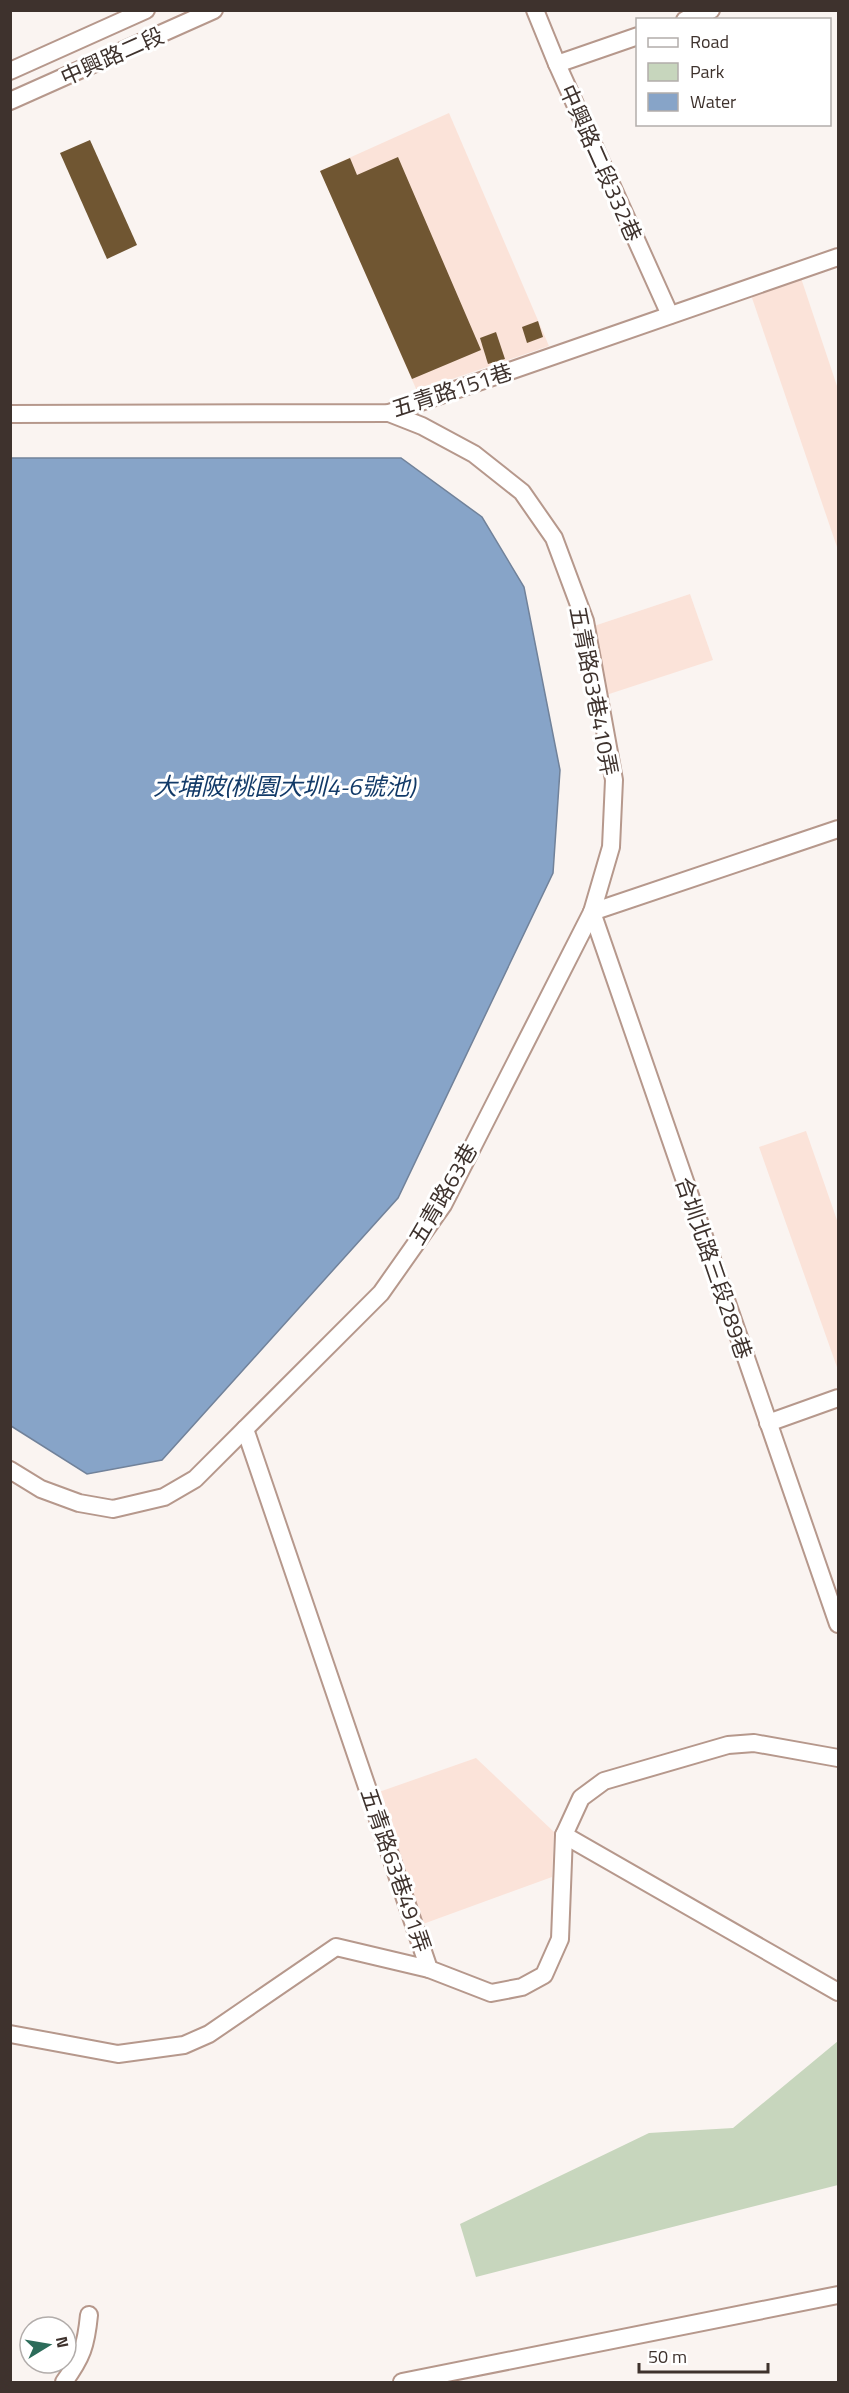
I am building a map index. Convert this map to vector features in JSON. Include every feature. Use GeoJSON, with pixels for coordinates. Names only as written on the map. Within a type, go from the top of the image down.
{"type":"FeatureCollection","features":[{"type":"Feature","properties":{"kind":"street","name":"中興路二段"},"geometry":{"type":"LineString","coordinates":[[10,71],[146,10]]}},
{"type":"Feature","properties":{"kind":"street","name":"中興路二段"},"geometry":{"type":"LineString","coordinates":[[10,101],[214,10]]}},
{"type":"Feature","properties":{"kind":"street","name":"中興路二段332巷"},"geometry":{"type":"LineString","coordinates":[[535,10],[670,315]]}},
{"type":"Feature","properties":{"kind":"street"},"geometry":{"type":"LineString","coordinates":[[690,18],[711,10]]}},
{"type":"Feature","properties":{"kind":"street"},"geometry":{"type":"LineString","coordinates":[[557,64],[636,37]]}},
{"type":"Feature","properties":{"kind":"street","name":"五青路151巷"},"geometry":{"type":"LineString","coordinates":[[10,414],[389,413],[838,257]]}},
{"type":"Feature","properties":{"kind":"street","name":"五青路63巷410弄"},"geometry":{"type":"LineString","coordinates":[[389,413],[422,426],[474,454],[522,492],[554,538],[585,621],[614,780],[611,847],[592,912]]}},
{"type":"Feature","properties":{"kind":"street"},"geometry":{"type":"LineString","coordinates":[[592,912],[838,829]]}},
{"type":"Feature","properties":{"kind":"street","name":"合圳北路三段289巷"},"geometry":{"type":"LineString","coordinates":[[592,912],[838,1624]]}},
{"type":"Feature","properties":{"kind":"street","name":"五青路63巷"},"geometry":{"type":"LineString","coordinates":[[10,1470],[41,1488],[79,1503],[113,1509],[164,1497],[195,1479],[381,1293],[442,1205],[592,912]]}},
{"type":"Feature","properties":{"kind":"street"},"geometry":{"type":"LineString","coordinates":[[768,1423],[838,1398]]}},
{"type":"Feature","properties":{"kind":"street","name":"五青路63巷491弄"},"geometry":{"type":"LineString","coordinates":[[245,1429],[429,1969],[491,1993],[522,1987],[544,1975],[560,1939],[564,1834],[582,1798],[604,1781],[728,1745],[754,1743],[838,1758]]}},
{"type":"Feature","properties":{"kind":"street"},"geometry":{"type":"LineString","coordinates":[[564,1834],[838,1992]]}},
{"type":"Feature","properties":{"kind":"street"},"geometry":{"type":"LineString","coordinates":[[10,2034],[118,2054],[184,2044],[209,2034],[336,1947],[429,1969]]}},
{"type":"Feature","properties":{"kind":"street"},"geometry":{"type":"LineString","coordinates":[[402,2382],[838,2295]]}},
{"type":"Feature","properties":{"kind":"street"},"geometry":{"type":"LineString","coordinates":[[64,2382],[86,2343],[88,2315]]}},
{"type":"Feature","properties":{"kind":"shaded area"},"geometry":{"type":"Polygon","coordinates":[[[449,113],[549,346],[417,391],[320,171],[449,113]]]}},
{"type":"Feature","properties":{"kind":"shaded area"},"geometry":{"type":"Polygon","coordinates":[[[801,278],[838,389],[837,547],[751,295],[801,278]]]}},
{"type":"Feature","properties":{"kind":"shaded area"},"geometry":{"type":"Polygon","coordinates":[[[690,594],[713,660],[600,697],[588,628],[690,594]]]}},
{"type":"Feature","properties":{"kind":"shaded area"},"geometry":{"type":"Polygon","coordinates":[[[806,1131],[838,1223],[838,1370],[759,1147],[806,1131]]]}},
{"type":"Feature","properties":{"kind":"shaded area"},"geometry":{"type":"Polygon","coordinates":[[[476,1758],[554,1832],[552,1877],[423,1924],[376,1793],[476,1758]]]}},
{"type":"Feature","properties":{"kind":"green space"},"geometry":{"type":"Polygon","coordinates":[[[838,2041],[838,2185],[476,2277],[460,2224],[649,2133],[733,2128],[838,2041]]]}},
{"type":"Feature","properties":{"kind":"water","name":"大埔陂(桃園大圳4-6號池)"},"geometry":{"type":"Polygon","coordinates":[[[11,458],[401,458],[482,517],[524,587],[560,770],[553,873],[398,1198],[162,1460],[87,1474],[11,1426],[11,458]]]}},
{"type":"Feature","properties":{"kind":"building"},"geometry":{"type":"Polygon","coordinates":[[[90,140],[137,245],[107,259],[60,153],[90,140]]]}},
{"type":"Feature","properties":{"kind":"building"},"geometry":{"type":"Polygon","coordinates":[[[398,157],[481,350],[412,379],[320,171],[350,158],[357,175],[398,157]]]}},
{"type":"Feature","properties":{"kind":"building"},"geometry":{"type":"Polygon","coordinates":[[[538,321],[543,337],[527,343],[522,327],[538,321]]]}},
{"type":"Feature","properties":{"kind":"building"},"geometry":{"type":"Polygon","coordinates":[[[496,332],[505,359],[488,364],[480,338],[496,332]]]}}]}
